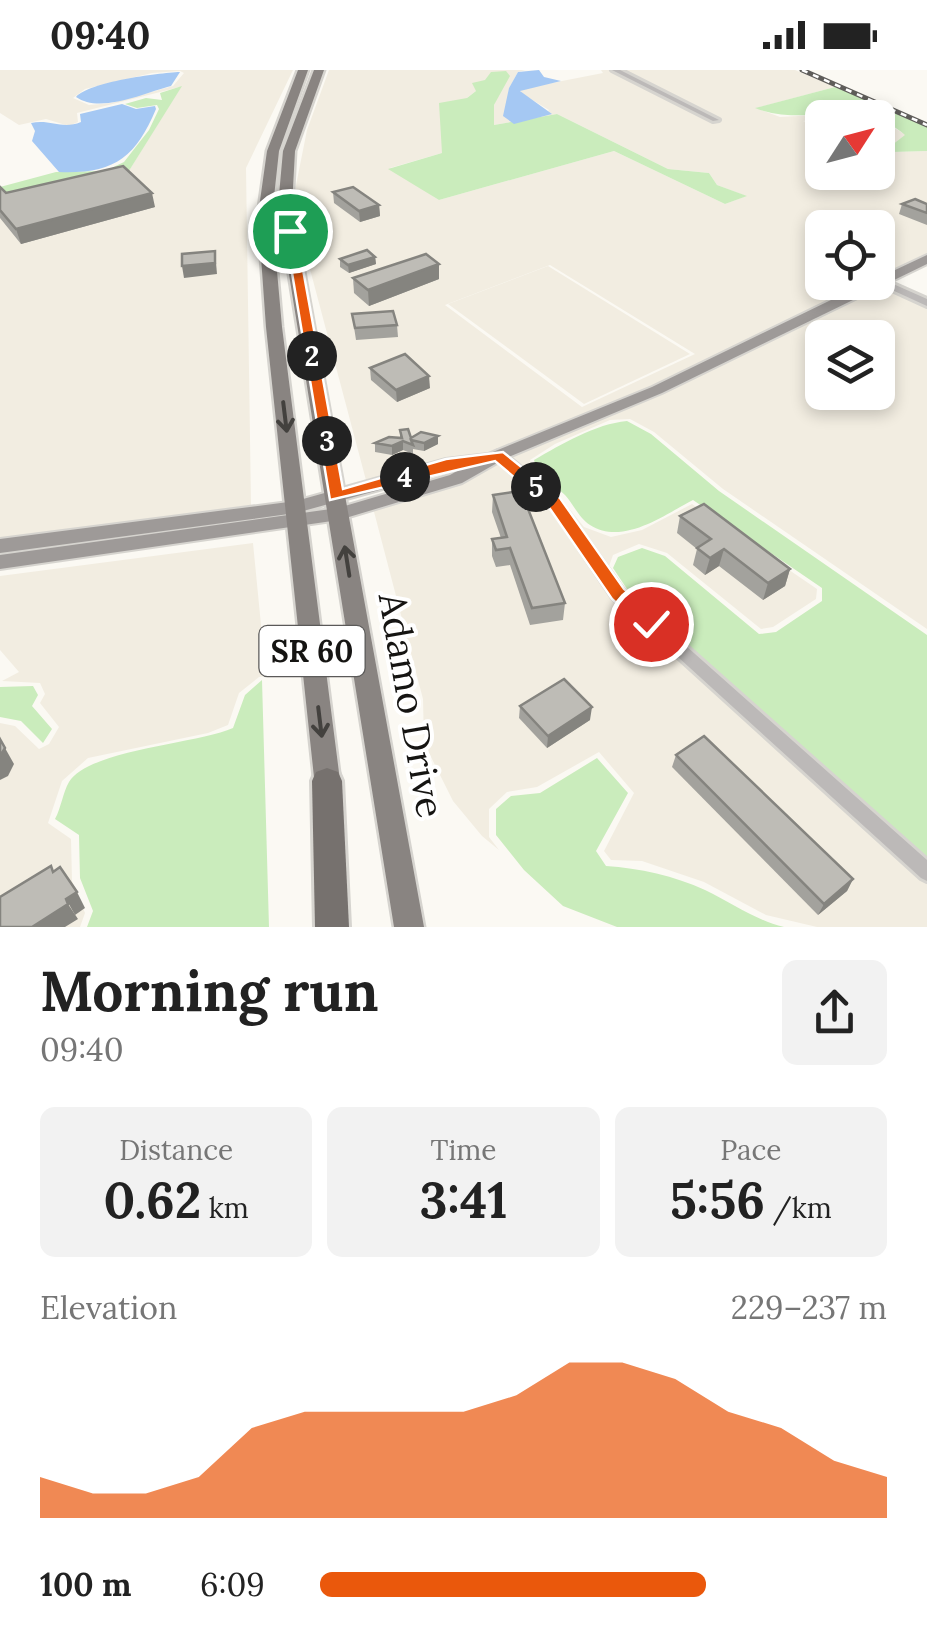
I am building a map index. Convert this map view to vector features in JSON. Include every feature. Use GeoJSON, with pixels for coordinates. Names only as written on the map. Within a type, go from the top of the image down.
{"type":"FeatureCollection","features":[{"type":"Feature","properties":{"kind":"highway"},"geometry":{"type":"LineString","coordinates":[[327,781],[332,927]]}},
{"type":"Feature","properties":{"kind":"main road","name":"SR 60"},"geometry":{"type":"LineString","coordinates":[[312,72],[288,108],[266,234],[344,927]]}},
{"type":"Feature","properties":{"kind":"main road","name":"SR 60"},"geometry":{"type":"LineString","coordinates":[[312,72],[281,151],[284,197],[338,505]]}},
{"type":"Feature","properties":{"kind":"main road","name":"Adamo Drive"},"geometry":{"type":"LineString","coordinates":[[338,505],[409,927]]}},
{"type":"Feature","properties":{"kind":"street"},"geometry":{"type":"LineString","coordinates":[[615,70],[715,120]]}},
{"type":"Feature","properties":{"kind":"street"},"geometry":{"type":"LineString","coordinates":[[895,275],[927,258]]}},
{"type":"Feature","properties":{"kind":"street"},"geometry":{"type":"LineString","coordinates":[[895,288],[927,303]]}},
{"type":"Feature","properties":{"kind":"street"},"geometry":{"type":"LineString","coordinates":[[0,562],[296,514],[456,479],[498,456],[656,390],[844,300]]}},
{"type":"Feature","properties":{"kind":"street"},"geometry":{"type":"LineString","coordinates":[[498,456],[554,502],[618,594],[927,872]]}},
{"type":"Feature","properties":{"kind":"street"},"geometry":{"type":"LineString","coordinates":[[0,546],[296,514]]}},
{"type":"Feature","properties":{"kind":"shaded area"},"geometry":{"type":"Polygon","coordinates":[[[0,70],[293,70],[246,168],[251,505],[0,540],[0,199],[127,174],[180,87],[77,113],[78,122],[69,126],[46,119],[19,125],[0,113],[0,70]],[[152,73],[85,89],[73,98],[89,105],[111,103],[173,86],[184,73],[152,73]]]}},
{"type":"Feature","properties":{"kind":"shaded area"},"geometry":{"type":"Polygon","coordinates":[[[329,70],[525,70],[518,72],[509,88],[506,111],[513,122],[494,125],[494,105],[503,84],[476,91],[468,97],[442,153],[390,168],[439,200],[614,151],[725,204],[746,196],[717,185],[709,173],[668,169],[557,114],[544,116],[549,110],[521,93],[521,89],[612,70],[715,121],[718,119],[619,70],[795,70],[835,87],[756,108],[780,117],[805,116],[805,190],[895,190],[895,152],[927,151],[927,255],[895,272],[895,210],[805,210],[805,300],[837,300],[653,388],[496,452],[444,461],[367,484],[302,239],[295,190],[307,130],[329,70]],[[550,265],[445,305],[582,407],[695,354],[550,265]]]}},
{"type":"Feature","properties":{"kind":"shaded area"},"geometry":{"type":"Polygon","coordinates":[[[895,128],[906,135],[895,143],[895,128]]]}},
{"type":"Feature","properties":{"kind":"shaded area"},"geometry":{"type":"Polygon","coordinates":[[[548,266],[690,354],[584,404],[448,304],[548,266]]]}},
{"type":"Feature","properties":{"kind":"shaded area"},"geometry":{"type":"Polygon","coordinates":[[[895,291],[927,306],[927,629],[723,489],[654,432],[630,419],[610,420],[555,444],[530,460],[532,471],[554,490],[584,527],[611,537],[642,530],[692,504],[817,589],[816,599],[773,627],[761,629],[667,553],[639,544],[613,555],[608,569],[559,500],[507,456],[660,393],[805,323],[805,410],[895,410],[895,320],[811,320],[852,300],[895,300],[895,291]]]}},
{"type":"Feature","properties":{"kind":"shaded area"},"geometry":{"type":"Polygon","coordinates":[[[497,461],[549,504],[613,597],[927,882],[927,927],[817,927],[766,915],[704,882],[642,861],[611,860],[604,851],[634,793],[599,752],[537,787],[507,792],[489,809],[489,837],[499,850],[482,836],[453,801],[424,743],[423,699],[373,508],[497,461]]]}},
{"type":"Feature","properties":{"kind":"shaded area"},"geometry":{"type":"Polygon","coordinates":[[[253,543],[266,676],[239,693],[228,725],[208,733],[88,758],[62,781],[48,823],[71,839],[72,881],[85,913],[80,927],[0,927],[0,723],[15,726],[39,749],[49,744],[59,727],[40,703],[45,694],[40,683],[2,681],[19,672],[0,650],[0,576],[253,543]]]}},
{"type":"Feature","properties":{"kind":"green space"},"geometry":{"type":"Polygon","coordinates":[[[506,71],[510,76],[494,105],[494,125],[557,114],[668,169],[709,173],[717,185],[747,196],[725,204],[614,151],[439,200],[388,169],[442,153],[439,103],[467,98],[476,91],[472,83],[485,80],[491,72],[506,71]]]}},
{"type":"Feature","properties":{"kind":"green space"},"geometry":{"type":"Polygon","coordinates":[[[182,86],[127,174],[0,199],[0,187],[56,172],[105,171],[124,162],[149,130],[159,109],[157,105],[137,108],[125,104],[146,98],[162,100],[160,93],[182,86]]]}},
{"type":"Feature","properties":{"kind":"green space"},"geometry":{"type":"Polygon","coordinates":[[[835,87],[866,100],[805,100],[805,115],[755,108],[835,87]]]}},
{"type":"Feature","properties":{"kind":"green space"},"geometry":{"type":"Polygon","coordinates":[[[895,112],[927,125],[927,151],[895,152],[895,143],[905,135],[895,128],[895,112]]]}},
{"type":"Feature","properties":{"kind":"green space"},"geometry":{"type":"Polygon","coordinates":[[[627,421],[651,434],[719,491],[927,635],[927,861],[629,592],[613,568],[618,557],[642,548],[665,556],[759,634],[776,632],[822,601],[822,588],[693,500],[643,526],[603,531],[586,522],[536,466],[534,460],[579,436],[627,421]]]}},
{"type":"Feature","properties":{"kind":"green space"},"geometry":{"type":"Polygon","coordinates":[[[262,680],[269,927],[87,927],[93,911],[80,878],[79,835],[55,819],[69,782],[97,762],[233,728],[245,695],[262,680]]]}},
{"type":"Feature","properties":{"kind":"green space"},"geometry":{"type":"Polygon","coordinates":[[[33,686],[38,695],[32,706],[52,729],[43,743],[21,721],[0,717],[0,687],[33,686]]]}},
{"type":"Feature","properties":{"kind":"green space"},"geometry":{"type":"Polygon","coordinates":[[[597,758],[628,793],[596,851],[606,866],[682,881],[784,927],[617,927],[563,906],[524,870],[496,835],[496,809],[511,796],[540,793],[597,758]]]}},
{"type":"Feature","properties":{"kind":"water"},"geometry":{"type":"Polygon","coordinates":[[[539,70],[544,77],[561,81],[520,91],[552,114],[514,124],[503,116],[509,88],[518,72],[539,70]]]}},
{"type":"Feature","properties":{"kind":"water"},"geometry":{"type":"Polygon","coordinates":[[[180,72],[171,86],[122,101],[97,103],[76,97],[109,83],[180,72]]]}},
{"type":"Feature","properties":{"kind":"water"},"geometry":{"type":"Polygon","coordinates":[[[122,104],[156,109],[140,140],[108,166],[59,172],[32,141],[35,131],[31,123],[74,124],[81,122],[80,114],[122,104]]]}},
{"type":"Feature","properties":{"kind":"building"},"geometry":{"type":"Polygon","coordinates":[[[123,166],[152,193],[16,229],[0,210],[0,187],[6,193],[123,166]]]}},
{"type":"Feature","properties":{"kind":"building"},"geometry":{"type":"Polygon","coordinates":[[[353,187],[379,205],[359,211],[333,192],[353,187]]]}},
{"type":"Feature","properties":{"kind":"building"},"geometry":{"type":"Polygon","coordinates":[[[915,199],[927,204],[927,213],[902,204],[915,199]]]}},
{"type":"Feature","properties":{"kind":"building"},"geometry":{"type":"Polygon","coordinates":[[[367,250],[375,257],[348,265],[340,259],[367,250]]]}},
{"type":"Feature","properties":{"kind":"building"},"geometry":{"type":"Polygon","coordinates":[[[215,251],[215,263],[182,266],[182,254],[215,251]]]}},
{"type":"Feature","properties":{"kind":"building"},"geometry":{"type":"Polygon","coordinates":[[[426,254],[439,264],[368,290],[353,278],[426,254]]]}},
{"type":"Feature","properties":{"kind":"building"},"geometry":{"type":"Polygon","coordinates":[[[393,311],[397,325],[355,328],[352,314],[393,311]]]}},
{"type":"Feature","properties":{"kind":"building"},"geometry":{"type":"Polygon","coordinates":[[[405,354],[429,376],[396,390],[370,368],[405,354]]]}},
{"type":"Feature","properties":{"kind":"building"},"geometry":{"type":"Polygon","coordinates":[[[408,429],[411,438],[421,432],[438,436],[424,443],[411,440],[413,445],[403,441],[392,446],[375,443],[389,437],[402,438],[400,430],[408,429]]]}},
{"type":"Feature","properties":{"kind":"building"},"geometry":{"type":"Polygon","coordinates":[[[521,491],[565,603],[532,608],[510,548],[496,550],[492,539],[507,537],[493,495],[521,491]]]}},
{"type":"Feature","properties":{"kind":"building"},"geometry":{"type":"Polygon","coordinates":[[[704,504],[790,569],[768,583],[724,549],[710,558],[697,548],[711,539],[680,516],[704,504]]]}},
{"type":"Feature","properties":{"kind":"building"},"geometry":{"type":"Polygon","coordinates":[[[564,679],[592,707],[548,736],[520,706],[564,679]]]}},
{"type":"Feature","properties":{"kind":"building"},"geometry":{"type":"Polygon","coordinates":[[[704,736],[853,879],[824,904],[676,755],[704,736]]]}},
{"type":"Feature","properties":{"kind":"building"},"geometry":{"type":"Polygon","coordinates":[[[51,866],[53,872],[60,867],[77,892],[66,899],[68,904],[32,927],[0,927],[0,897],[51,866]]]}},
{"type":"Feature","properties":{"kind":"railway"},"geometry":{"type":"LineString","coordinates":[[802,70],[927,125]]}},
{"type":"Feature","properties":{"kind":"route"},"geometry":{"type":"LineString","coordinates":[[290,231],[336,496],[446,464],[498,456],[554,502],[618,594],[651,624]]}}]}
